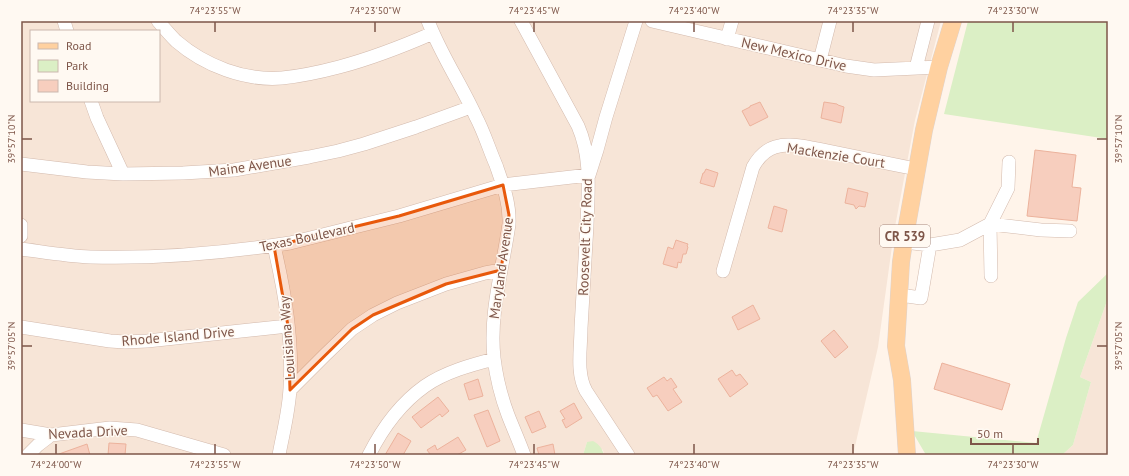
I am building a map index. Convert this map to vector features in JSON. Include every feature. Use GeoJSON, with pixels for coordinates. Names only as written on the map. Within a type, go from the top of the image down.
{"type":"FeatureCollection","features":[{"type":"Feature","properties":{"kind":"main road","name":"CR 539"},"geometry":{"type":"LineString","coordinates":[[907,455],[902,380],[896,346],[901,262],[916,169],[939,67],[953,21]]}},
{"type":"Feature","properties":{"kind":"street"},"geometry":{"type":"LineString","coordinates":[[158,21],[181,44],[212,64],[238,74],[268,78],[300,76],[363,60],[381,54],[431,27]]}},
{"type":"Feature","properties":{"kind":"street","name":"Roosevelt City Road"},"geometry":{"type":"LineString","coordinates":[[521,21],[578,126],[585,147],[589,175],[581,339],[581,373],[586,391],[628,455]]}},
{"type":"Feature","properties":{"kind":"street"},"geometry":{"type":"LineString","coordinates":[[589,175],[636,21]]}},
{"type":"Feature","properties":{"kind":"street","name":"New Mexico Drive"},"geometry":{"type":"LineString","coordinates":[[652,21],[864,70],[939,67]]}},
{"type":"Feature","properties":{"kind":"street"},"geometry":{"type":"LineString","coordinates":[[727,39],[732,21]]}},
{"type":"Feature","properties":{"kind":"street"},"geometry":{"type":"LineString","coordinates":[[820,60],[830,21]]}},
{"type":"Feature","properties":{"kind":"street"},"geometry":{"type":"LineString","coordinates":[[916,68],[928,21]]}},
{"type":"Feature","properties":{"kind":"street","name":"Maryland Avenue"},"geometry":{"type":"LineString","coordinates":[[431,27],[446,61],[480,126],[509,205],[510,215],[508,230],[494,315],[493,346],[494,359],[505,407],[524,455]]}},
{"type":"Feature","properties":{"kind":"street"},"geometry":{"type":"LineString","coordinates":[[91,102],[123,174]]}},
{"type":"Feature","properties":{"kind":"street","name":"Maine Avenue"},"geometry":{"type":"LineString","coordinates":[[21,164],[87,172],[123,174],[234,170],[338,151],[364,144],[471,107]]}},
{"type":"Feature","properties":{"kind":"street"},"geometry":{"type":"LineString","coordinates":[[582,136],[597,130],[606,117]]}},
{"type":"Feature","properties":{"kind":"street","name":"Mackenzie Court"},"geometry":{"type":"LineString","coordinates":[[723,271],[753,167],[761,155],[770,149],[782,146],[793,146],[916,169]]}},
{"type":"Feature","properties":{"kind":"street"},"geometry":{"type":"LineString","coordinates":[[991,276],[990,224],[1008,188],[1009,162]]}},
{"type":"Feature","properties":{"kind":"street","name":"Texas Boulevard"},"geometry":{"type":"LineString","coordinates":[[21,248],[89,257],[113,257],[183,256],[274,246],[399,216],[503,186],[589,175]]}},
{"type":"Feature","properties":{"kind":"street"},"geometry":{"type":"LineString","coordinates":[[904,242],[930,245],[960,240],[990,224],[1070,232]]}},
{"type":"Feature","properties":{"kind":"street"},"geometry":{"type":"LineString","coordinates":[[21,225],[21,236]]}},
{"type":"Feature","properties":{"kind":"street"},"geometry":{"type":"LineString","coordinates":[[900,295],[921,298],[930,245]]}},
{"type":"Feature","properties":{"kind":"street","name":"Louisiana Way"},"geometry":{"type":"LineString","coordinates":[[274,246],[286,302],[291,365],[290,390],[279,455]]}},
{"type":"Feature","properties":{"kind":"street"},"geometry":{"type":"LineString","coordinates":[[290,390],[352,329],[373,315],[397,303],[446,284],[502,270]]}},
{"type":"Feature","properties":{"kind":"street","name":"Rhode Island Drive"},"geometry":{"type":"LineString","coordinates":[[21,327],[91,339],[125,342],[288,326]]}},
{"type":"Feature","properties":{"kind":"street"},"geometry":{"type":"LineString","coordinates":[[369,455],[394,416],[426,385],[456,370],[494,359]]}},
{"type":"Feature","properties":{"kind":"street","name":"Nevada Drive"},"geometry":{"type":"LineString","coordinates":[[21,430],[51,435],[94,429],[124,428],[150,433],[224,455]]}},
{"type":"Feature","properties":{"kind":"street"},"geometry":{"type":"LineString","coordinates":[[28,455],[51,435]]}},
{"type":"Feature","properties":{"kind":"highlighted area"},"geometry":{"type":"Polygon","coordinates":[[[503,185],[509,215],[501,270],[446,284],[373,315],[352,329],[290,390],[288,326],[274,246],[399,216],[503,185]]]}},
{"type":"Feature","properties":{"kind":"shaded area"},"geometry":{"type":"Polygon","coordinates":[[[21,21],[941,21],[915,120],[894,232],[878,347],[853,455],[604,455],[603,450],[587,442],[583,455],[21,455],[21,21]]]}},
{"type":"Feature","properties":{"kind":"shaded area"},"geometry":{"type":"Polygon","coordinates":[[[1108,298],[1108,455],[1062,455],[1073,445],[1091,382],[1080,377],[1108,298]]]}},
{"type":"Feature","properties":{"kind":"green space"},"geometry":{"type":"Polygon","coordinates":[[[968,21],[1108,21],[1108,139],[944,114],[968,21]]]}},
{"type":"Feature","properties":{"kind":"green space"},"geometry":{"type":"Polygon","coordinates":[[[1108,273],[1108,298],[1080,377],[1091,382],[1073,445],[1062,455],[926,455],[912,431],[1036,443],[1066,338],[1078,302],[1108,273]]]}},
{"type":"Feature","properties":{"kind":"green space"},"geometry":{"type":"Polygon","coordinates":[[[593,441],[600,446],[604,455],[583,455],[587,442],[593,441]]]}},
{"type":"Feature","properties":{"kind":"building"},"geometry":{"type":"Polygon","coordinates":[[[760,102],[768,117],[750,126],[742,111],[760,102]]]}},
{"type":"Feature","properties":{"kind":"building"},"geometry":{"type":"Polygon","coordinates":[[[824,102],[837,104],[844,107],[841,123],[821,118],[824,102]]]}},
{"type":"Feature","properties":{"kind":"building"},"geometry":{"type":"Polygon","coordinates":[[[1035,150],[1076,155],[1072,187],[1081,188],[1077,221],[1027,216],[1035,150]]]}},
{"type":"Feature","properties":{"kind":"building"},"geometry":{"type":"Polygon","coordinates":[[[706,169],[718,173],[714,187],[700,183],[706,169]]]}},
{"type":"Feature","properties":{"kind":"building"},"geometry":{"type":"Polygon","coordinates":[[[848,188],[868,193],[865,207],[859,206],[856,209],[854,205],[845,203],[848,188]]]}},
{"type":"Feature","properties":{"kind":"building"},"geometry":{"type":"Polygon","coordinates":[[[774,206],[787,210],[782,232],[768,228],[774,206]]]}},
{"type":"Feature","properties":{"kind":"building"},"geometry":{"type":"Polygon","coordinates":[[[676,240],[688,244],[686,254],[683,254],[681,263],[678,262],[677,268],[663,264],[668,247],[673,249],[676,240]]]}},
{"type":"Feature","properties":{"kind":"building"},"geometry":{"type":"Polygon","coordinates":[[[753,305],[760,319],[738,330],[732,317],[753,305]]]}},
{"type":"Feature","properties":{"kind":"building"},"geometry":{"type":"Polygon","coordinates":[[[834,330],[848,347],[835,358],[821,341],[834,330]]]}},
{"type":"Feature","properties":{"kind":"building"},"geometry":{"type":"Polygon","coordinates":[[[942,363],[1010,384],[1002,410],[934,389],[942,363]]]}},
{"type":"Feature","properties":{"kind":"building"},"geometry":{"type":"Polygon","coordinates":[[[732,370],[736,376],[740,374],[748,384],[730,397],[718,379],[732,370]]]}},
{"type":"Feature","properties":{"kind":"building"},"geometry":{"type":"Polygon","coordinates":[[[664,377],[667,381],[671,378],[677,387],[673,389],[682,402],[668,411],[657,395],[653,397],[647,388],[664,377]]]}},
{"type":"Feature","properties":{"kind":"building"},"geometry":{"type":"Polygon","coordinates":[[[478,379],[483,396],[469,400],[464,384],[478,379]]]}},
{"type":"Feature","properties":{"kind":"building"},"geometry":{"type":"Polygon","coordinates":[[[438,397],[449,411],[442,417],[440,414],[421,428],[412,417],[438,397]]]}},
{"type":"Feature","properties":{"kind":"building"},"geometry":{"type":"Polygon","coordinates":[[[574,403],[582,418],[566,428],[562,420],[565,419],[560,411],[574,403]]]}},
{"type":"Feature","properties":{"kind":"building"},"geometry":{"type":"Polygon","coordinates":[[[488,410],[500,441],[487,447],[474,415],[488,410]]]}},
{"type":"Feature","properties":{"kind":"building"},"geometry":{"type":"Polygon","coordinates":[[[539,411],[546,427],[532,433],[525,417],[539,411]]]}},
{"type":"Feature","properties":{"kind":"building"},"geometry":{"type":"Polygon","coordinates":[[[398,433],[411,441],[403,455],[385,455],[398,433]]]}},
{"type":"Feature","properties":{"kind":"building"},"geometry":{"type":"Polygon","coordinates":[[[458,437],[466,450],[457,455],[429,455],[430,454],[427,450],[435,445],[437,450],[458,437]]]}},
{"type":"Feature","properties":{"kind":"building"},"geometry":{"type":"Polygon","coordinates":[[[109,443],[126,444],[125,455],[108,455],[109,443]]]}},
{"type":"Feature","properties":{"kind":"building"},"geometry":{"type":"Polygon","coordinates":[[[87,444],[90,455],[59,455],[59,454],[87,444]]]}},
{"type":"Feature","properties":{"kind":"building"},"geometry":{"type":"Polygon","coordinates":[[[553,444],[555,455],[539,455],[537,448],[553,444]]]}}]}
